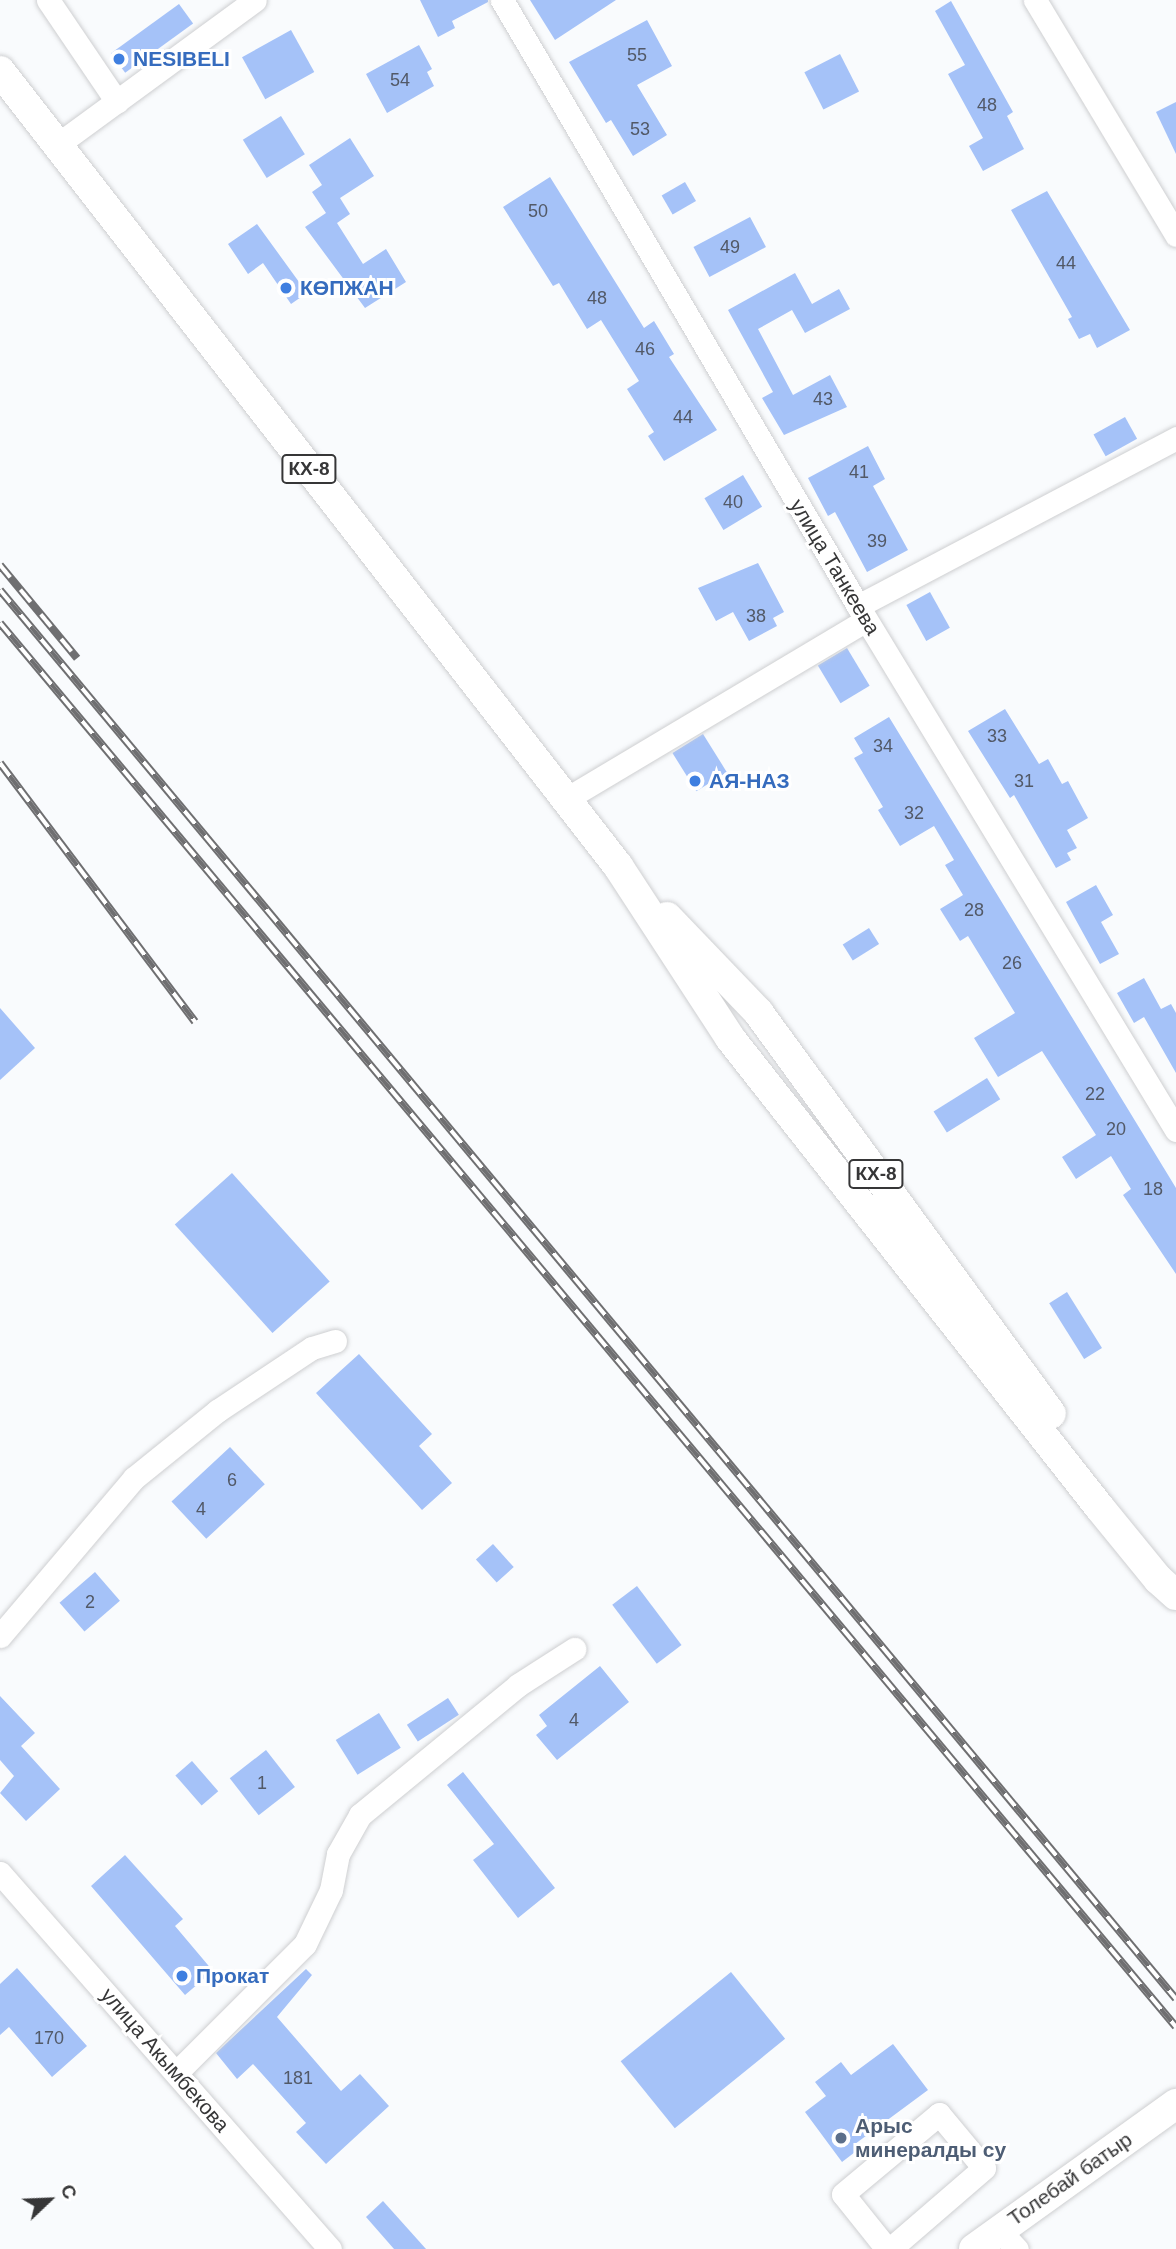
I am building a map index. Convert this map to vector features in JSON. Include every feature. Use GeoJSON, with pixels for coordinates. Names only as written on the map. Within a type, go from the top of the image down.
{"type":"FeatureCollection","features":[{"type":"Feature","properties":{"kind":"main road","name":"КХ-8"},"geometry":{"type":"LineString","coordinates":[[0,71],[618,866],[730,1038],[1100,1508],[1158,1579],[1176,1595]]}},
{"type":"Feature","properties":{"kind":"main road","name":"КХ-8"},"geometry":{"type":"LineString","coordinates":[[618,866],[758,1012],[1056,1422],[1100,1508]]}},
{"type":"Feature","properties":{"kind":"main road"},"geometry":{"type":"LineString","coordinates":[[730,1038],[732,1019],[742,1012],[758,1012]]}},
{"type":"Feature","properties":{"kind":"main road","name":"Толебай батыр"},"geometry":{"type":"LineString","coordinates":[[974,2249],[1008,2239],[1172,2107]]}},
{"type":"Feature","properties":{"kind":"street"},"geometry":{"type":"LineString","coordinates":[[48,0],[117,102]]}},
{"type":"Feature","properties":{"kind":"street"},"geometry":{"type":"LineString","coordinates":[[57,145],[255,0]]}},
{"type":"Feature","properties":{"kind":"street","name":"улица Танкеева"},"geometry":{"type":"LineString","coordinates":[[502,0],[862,613],[1176,1130]]}},
{"type":"Feature","properties":{"kind":"street"},"geometry":{"type":"LineString","coordinates":[[1035,0],[1176,235]]}},
{"type":"Feature","properties":{"kind":"street"},"geometry":{"type":"LineString","coordinates":[[566,799],[862,613],[1176,438]]}},
{"type":"Feature","properties":{"kind":"street"},"geometry":{"type":"LineString","coordinates":[[0,1636],[134,1478],[217,1411],[312,1348],[335,1341]]}},
{"type":"Feature","properties":{"kind":"street"},"geometry":{"type":"LineString","coordinates":[[176,2073],[305,1944],[331,1890],[338,1854],[360,1815],[518,1685],[574,1649]]}},
{"type":"Feature","properties":{"kind":"street","name":"улица Акымбекова"},"geometry":{"type":"LineString","coordinates":[[0,1873],[330,2249]]}},
{"type":"Feature","properties":{"kind":"street"},"geometry":{"type":"LineString","coordinates":[[939,2114],[984,2168],[888,2249],[843,2194],[939,2114]]}},
{"type":"Feature","properties":{"kind":"building"},"geometry":{"type":"Polygon","coordinates":[[[420,0],[488,2],[452,21],[455,28],[438,37],[420,0]]]}},
{"type":"Feature","properties":{"kind":"building"},"geometry":{"type":"Polygon","coordinates":[[[530,0],[616,0],[555,40],[530,0]]]}},
{"type":"Feature","properties":{"kind":"building"},"geometry":{"type":"Polygon","coordinates":[[[951,1],[1013,112],[1007,116],[1024,149],[983,171],[969,146],[983,138],[948,74],[965,65],[935,11],[951,1]]]}},
{"type":"Feature","properties":{"kind":"building"},"geometry":{"type":"Polygon","coordinates":[[[179,4],[193,23],[125,73],[111,53],[179,4]]]}},
{"type":"Feature","properties":{"kind":"building"},"geometry":{"type":"Polygon","coordinates":[[[647,20],[672,66],[637,85],[667,135],[633,156],[611,120],[606,123],[569,62],[647,20]]]}},
{"type":"Feature","properties":{"kind":"building"},"geometry":{"type":"Polygon","coordinates":[[[291,30],[314,72],[265,99],[242,57],[291,30]]]}},
{"type":"Feature","properties":{"kind":"building"},"geometry":{"type":"Polygon","coordinates":[[[419,45],[432,69],[427,72],[434,86],[387,113],[366,74],[419,45]]]}},
{"type":"Feature","properties":{"kind":"building"},"geometry":{"type":"Polygon","coordinates":[[[840,54],[859,91],[823,110],[804,72],[840,54]]]}},
{"type":"Feature","properties":{"kind":"building"},"geometry":{"type":"Polygon","coordinates":[[[1176,102],[1176,154],[1156,112],[1176,102]]]}},
{"type":"Feature","properties":{"kind":"building"},"geometry":{"type":"Polygon","coordinates":[[[281,116],[305,154],[267,178],[243,140],[281,116]]]}},
{"type":"Feature","properties":{"kind":"building"},"geometry":{"type":"Polygon","coordinates":[[[350,138],[374,176],[340,198],[350,214],[337,223],[363,264],[386,249],[406,282],[365,308],[305,227],[326,213],[312,192],[322,185],[309,165],[350,138]]]}},
{"type":"Feature","properties":{"kind":"building"},"geometry":{"type":"Polygon","coordinates":[[[550,177],[644,328],[654,321],[674,354],[669,357],[717,430],[664,461],[648,436],[654,432],[627,389],[639,381],[601,320],[587,329],[559,283],[553,286],[503,207],[550,177]]]}},
{"type":"Feature","properties":{"kind":"building"},"geometry":{"type":"Polygon","coordinates":[[[685,182],[696,201],[673,215],[662,196],[685,182]]]}},
{"type":"Feature","properties":{"kind":"building"},"geometry":{"type":"Polygon","coordinates":[[[1047,191],[1130,330],[1097,348],[1090,334],[1079,339],[1068,319],[1072,317],[1011,210],[1047,191]]]}},
{"type":"Feature","properties":{"kind":"building"},"geometry":{"type":"Polygon","coordinates":[[[750,217],[766,247],[709,277],[693,247],[750,217]]]}},
{"type":"Feature","properties":{"kind":"building"},"geometry":{"type":"Polygon","coordinates":[[[257,224],[307,293],[291,304],[263,263],[248,274],[228,244],[257,224]]]}},
{"type":"Feature","properties":{"kind":"building"},"geometry":{"type":"Polygon","coordinates":[[[795,273],[812,304],[839,289],[850,309],[805,333],[792,310],[758,329],[793,395],[830,375],[847,407],[784,435],[762,398],[773,392],[728,310],[795,273]]]}},
{"type":"Feature","properties":{"kind":"building"},"geometry":{"type":"Polygon","coordinates":[[[1125,417],[1137,439],[1106,456],[1094,434],[1125,417]]]}},
{"type":"Feature","properties":{"kind":"building"},"geometry":{"type":"Polygon","coordinates":[[[868,446],[885,479],[873,486],[908,550],[867,572],[835,512],[828,516],[808,478],[868,446]]]}},
{"type":"Feature","properties":{"kind":"building"},"geometry":{"type":"Polygon","coordinates":[[[743,475],[762,507],[723,530],[704,498],[743,475]]]}},
{"type":"Feature","properties":{"kind":"building"},"geometry":{"type":"Polygon","coordinates":[[[758,563],[784,612],[773,618],[777,626],[749,641],[733,612],[716,621],[698,588],[758,563]]]}},
{"type":"Feature","properties":{"kind":"building"},"geometry":{"type":"Polygon","coordinates":[[[930,592],[950,628],[926,641],[906,605],[930,592]]]}},
{"type":"Feature","properties":{"kind":"building"},"geometry":{"type":"Polygon","coordinates":[[[847,648],[870,686],[841,703],[818,666],[847,648]]]}},
{"type":"Feature","properties":{"kind":"building"},"geometry":{"type":"Polygon","coordinates":[[[1005,709],[1039,764],[1048,759],[1062,784],[1068,781],[1088,818],[1067,830],[1077,848],[1067,853],[1071,860],[1056,868],[1014,795],[1010,798],[968,731],[1005,709]]]}},
{"type":"Feature","properties":{"kind":"building"},"geometry":{"type":"Polygon","coordinates":[[[889,717],[1176,1188],[1176,1274],[1123,1195],[1131,1189],[1111,1156],[1076,1179],[1062,1157],[1096,1135],[1042,1051],[998,1077],[974,1038],[1015,1013],[968,936],[960,941],[940,909],[963,895],[945,865],[954,860],[934,826],[900,846],[878,810],[883,807],[854,758],[863,753],[854,738],[889,717]]]}},
{"type":"Feature","properties":{"kind":"building"},"geometry":{"type":"Polygon","coordinates":[[[703,734],[727,772],[696,791],[672,753],[703,734]]]}},
{"type":"Feature","properties":{"kind":"building"},"geometry":{"type":"Polygon","coordinates":[[[1096,885],[1113,915],[1101,922],[1119,954],[1100,964],[1066,902],[1096,885]]]}},
{"type":"Feature","properties":{"kind":"building"},"geometry":{"type":"Polygon","coordinates":[[[869,928],[879,944],[853,961],[843,944],[869,928]]]}},
{"type":"Feature","properties":{"kind":"building"},"geometry":{"type":"Polygon","coordinates":[[[1144,978],[1161,1009],[1171,1004],[1176,1013],[1176,1073],[1144,1017],[1134,1023],[1117,993],[1144,978]]]}},
{"type":"Feature","properties":{"kind":"building"},"geometry":{"type":"Polygon","coordinates":[[[0,1008],[35,1048],[0,1080],[0,1008]]]}},
{"type":"Feature","properties":{"kind":"building"},"geometry":{"type":"Polygon","coordinates":[[[987,1078],[1000,1099],[947,1133],[934,1111],[987,1078]]]}},
{"type":"Feature","properties":{"kind":"building"},"geometry":{"type":"Polygon","coordinates":[[[232,1173],[330,1281],[272,1333],[175,1225],[232,1173]]]}},
{"type":"Feature","properties":{"kind":"building"},"geometry":{"type":"Polygon","coordinates":[[[1067,1292],[1102,1348],[1084,1359],[1049,1303],[1067,1292]]]}},
{"type":"Feature","properties":{"kind":"building"},"geometry":{"type":"Polygon","coordinates":[[[359,1354],[432,1434],[419,1446],[452,1483],[422,1510],[316,1393],[359,1354]]]}},
{"type":"Feature","properties":{"kind":"building"},"geometry":{"type":"Polygon","coordinates":[[[230,1447],[265,1484],[206,1539],[171,1502],[230,1447]]]}},
{"type":"Feature","properties":{"kind":"building"},"geometry":{"type":"Polygon","coordinates":[[[493,1544],[514,1567],[497,1582],[476,1559],[493,1544]]]}},
{"type":"Feature","properties":{"kind":"building"},"geometry":{"type":"Polygon","coordinates":[[[95,1572],[120,1601],[84,1632],[60,1603],[95,1572]]]}},
{"type":"Feature","properties":{"kind":"building"},"geometry":{"type":"Polygon","coordinates":[[[637,1586],[682,1645],[657,1664],[612,1605],[637,1586]]]}},
{"type":"Feature","properties":{"kind":"building"},"geometry":{"type":"Polygon","coordinates":[[[600,1666],[629,1702],[557,1760],[536,1735],[547,1726],[539,1715],[600,1666]]]}},
{"type":"Feature","properties":{"kind":"building"},"geometry":{"type":"Polygon","coordinates":[[[0,1696],[35,1733],[21,1746],[60,1789],[26,1821],[0,1793],[14,1776],[0,1760],[0,1696]]]}},
{"type":"Feature","properties":{"kind":"building"},"geometry":{"type":"Polygon","coordinates":[[[448,1698],[459,1715],[418,1741],[407,1725],[448,1698]]]}},
{"type":"Feature","properties":{"kind":"building"},"geometry":{"type":"Polygon","coordinates":[[[379,1713],[401,1748],[357,1775],[336,1740],[379,1713]]]}},
{"type":"Feature","properties":{"kind":"building"},"geometry":{"type":"Polygon","coordinates":[[[266,1750],[295,1787],[259,1815],[230,1778],[266,1750]]]}},
{"type":"Feature","properties":{"kind":"building"},"geometry":{"type":"Polygon","coordinates":[[[192,1761],[218,1791],[202,1806],[175,1775],[192,1761]]]}},
{"type":"Feature","properties":{"kind":"building"},"geometry":{"type":"Polygon","coordinates":[[[463,1772],[555,1888],[518,1918],[473,1860],[494,1844],[447,1785],[463,1772]]]}},
{"type":"Feature","properties":{"kind":"building"},"geometry":{"type":"Polygon","coordinates":[[[125,1855],[183,1919],[175,1926],[213,1971],[185,1995],[91,1886],[125,1855]]]}},
{"type":"Feature","properties":{"kind":"building"},"geometry":{"type":"Polygon","coordinates":[[[17,1968],[87,2046],[52,2077],[9,2027],[0,2035],[0,1984],[17,1968]]]}},
{"type":"Feature","properties":{"kind":"building"},"geometry":{"type":"Polygon","coordinates":[[[306,1969],[312,1975],[277,2017],[341,2091],[360,2074],[389,2106],[326,2164],[296,2132],[306,2123],[253,2064],[237,2079],[216,2053],[306,1969]]]}},
{"type":"Feature","properties":{"kind":"building"},"geometry":{"type":"Polygon","coordinates":[[[731,1972],[785,2039],[675,2128],[621,2061],[731,1972]]]}},
{"type":"Feature","properties":{"kind":"building"},"geometry":{"type":"Polygon","coordinates":[[[893,2044],[928,2090],[855,2144],[859,2149],[842,2162],[805,2112],[826,2096],[815,2082],[841,2062],[851,2075],[893,2044]]]}},
{"type":"Feature","properties":{"kind":"building"},"geometry":{"type":"Polygon","coordinates":[[[383,2201],[426,2249],[394,2249],[366,2217],[383,2201]]]}},
{"type":"Feature","properties":{"kind":"railway"},"geometry":{"type":"LineString","coordinates":[[0,565],[77,658]]}},
{"type":"Feature","properties":{"kind":"railway"},"geometry":{"type":"LineString","coordinates":[[0,590],[1176,1999]]}},
{"type":"Feature","properties":{"kind":"railway"},"geometry":{"type":"LineString","coordinates":[[0,623],[1176,2027]]}},
{"type":"Feature","properties":{"kind":"railway"},"geometry":{"type":"LineString","coordinates":[[0,763],[195,1022]]}},
{"type":"Feature","properties":{"kind":"place","name":"NESIBELI"},"geometry":{"type":"Point","coordinates":[119,59]}},
{"type":"Feature","properties":{"kind":"place","name":"КӨПЖАН"},"geometry":{"type":"Point","coordinates":[286,288]}},
{"type":"Feature","properties":{"kind":"place","name":"АЯ-НАЗ"},"geometry":{"type":"Point","coordinates":[695,781]}},
{"type":"Feature","properties":{"kind":"place","name":"Прокат"},"geometry":{"type":"Point","coordinates":[182,1976]}},
{"type":"Feature","properties":{"kind":"place","name":"Арыс минералды су"},"geometry":{"type":"Point","coordinates":[841,2138]}}]}
